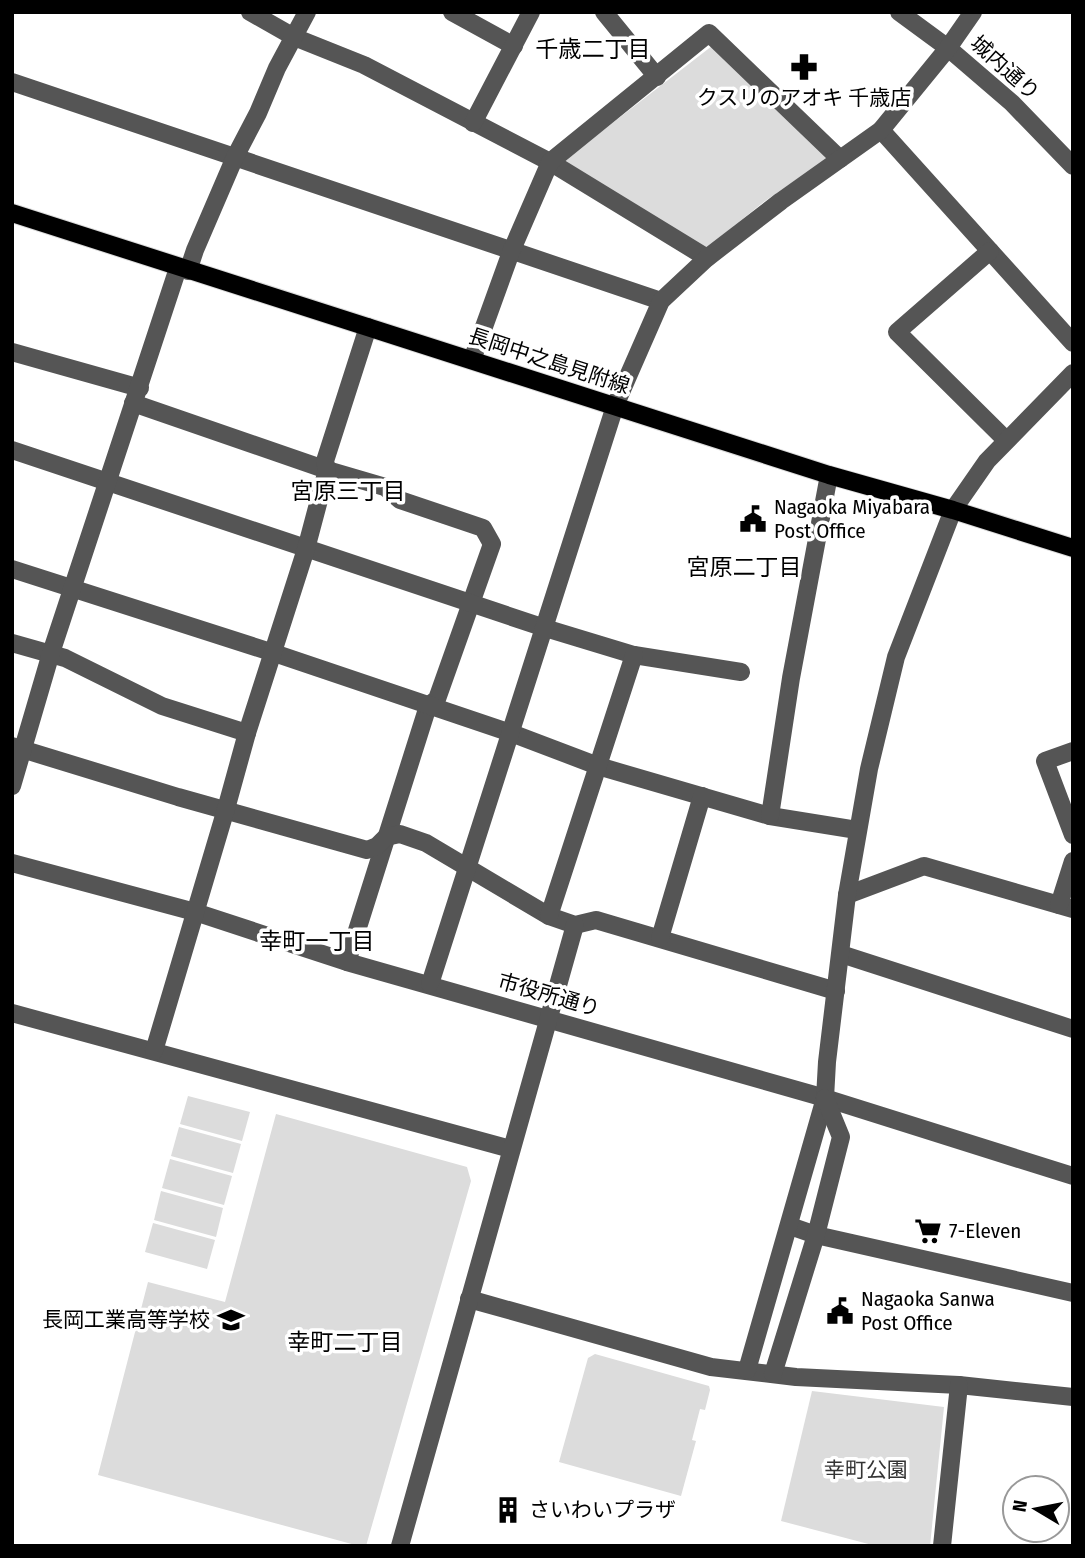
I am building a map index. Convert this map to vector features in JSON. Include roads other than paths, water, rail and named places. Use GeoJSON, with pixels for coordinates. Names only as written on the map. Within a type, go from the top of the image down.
{"type":"FeatureCollection","features":[{"type":"Feature","properties":{"kind":"main road","name":"長岡中之島見附線"},"geometry":{"type":"LineString","coordinates":[[12,213],[829,475],[1073,548]]}},
{"type":"Feature","properties":{"kind":"street"},"geometry":{"type":"LineString","coordinates":[[250,12],[294,37],[364,65],[550,162],[707,258]]}},
{"type":"Feature","properties":{"kind":"street"},"geometry":{"type":"LineString","coordinates":[[12,786],[17,748],[106,483],[183,270],[195,250],[236,157],[307,12]]}},
{"type":"Feature","properties":{"kind":"street"},"geometry":{"type":"LineString","coordinates":[[453,12],[514,46]]}},
{"type":"Feature","properties":{"kind":"street"},"geometry":{"type":"LineString","coordinates":[[473,123],[531,12]]}},
{"type":"Feature","properties":{"kind":"street"},"geometry":{"type":"LineString","coordinates":[[604,12],[657,77]]}},
{"type":"Feature","properties":{"kind":"street","name":"城内通り"},"geometry":{"type":"LineString","coordinates":[[899,12],[948,48],[1012,103],[1073,166]]}},
{"type":"Feature","properties":{"kind":"street"},"geometry":{"type":"LineString","coordinates":[[430,984],[615,406],[660,301],[707,258],[881,130],[948,48],[972,12]]}},
{"type":"Feature","properties":{"kind":"street"},"geometry":{"type":"LineString","coordinates":[[472,360],[511,252],[550,162],[709,33],[840,159]]}},
{"type":"Feature","properties":{"kind":"street"},"geometry":{"type":"LineString","coordinates":[[12,82],[660,301]]}},
{"type":"Feature","properties":{"kind":"street"},"geometry":{"type":"LineString","coordinates":[[881,130],[1073,343]]}},
{"type":"Feature","properties":{"kind":"street"},"geometry":{"type":"LineString","coordinates":[[990,251],[897,332],[1006,440]]}},
{"type":"Feature","properties":{"kind":"street"},"geometry":{"type":"LineString","coordinates":[[154,1051],[247,733],[306,549],[327,470],[325,461],[368,327]]}},
{"type":"Feature","properties":{"kind":"street"},"geometry":{"type":"LineString","coordinates":[[12,352],[137,396],[327,470],[385,487],[400,500],[483,528],[492,544],[437,699],[428,706],[347,962]]}},
{"type":"Feature","properties":{"kind":"street"},"geometry":{"type":"LineString","coordinates":[[747,1370],[825,1098],[827,1062],[857,830],[881,711],[896,657],[953,510],[987,461],[1073,373]]}},
{"type":"Feature","properties":{"kind":"street"},"geometry":{"type":"LineString","coordinates":[[12,450],[545,628],[634,655],[741,672]]}},
{"type":"Feature","properties":{"kind":"street"},"geometry":{"type":"LineString","coordinates":[[770,816],[791,678],[829,475]]}},
{"type":"Feature","properties":{"kind":"street"},"geometry":{"type":"LineString","coordinates":[[12,569],[274,653],[511,733],[598,766],[770,816],[857,830]]}},
{"type":"Feature","properties":{"kind":"street"},"geometry":{"type":"LineString","coordinates":[[12,643],[51,653],[104,675],[162,706],[247,733]]}},
{"type":"Feature","properties":{"kind":"street"},"geometry":{"type":"LineString","coordinates":[[549,916],[634,655]]}},
{"type":"Feature","properties":{"kind":"street"},"geometry":{"type":"LineString","coordinates":[[17,748],[367,850],[377,846],[386,837],[400,834],[426,843],[549,916],[575,925],[596,920],[836,991]]}},
{"type":"Feature","properties":{"kind":"street"},"geometry":{"type":"LineString","coordinates":[[1073,751],[1045,761],[1073,835]]}},
{"type":"Feature","properties":{"kind":"street"},"geometry":{"type":"LineString","coordinates":[[660,938],[702,796]]}},
{"type":"Feature","properties":{"kind":"street"},"geometry":{"type":"LineString","coordinates":[[847,895],[924,866],[1066,907],[1073,861]]}},
{"type":"Feature","properties":{"kind":"street","name":"市役所通り"},"geometry":{"type":"LineString","coordinates":[[12,863],[195,912],[347,962],[825,1098],[1073,1176]]}},
{"type":"Feature","properties":{"kind":"street"},"geometry":{"type":"LineString","coordinates":[[400,1546],[575,925]]}},
{"type":"Feature","properties":{"kind":"street"},"geometry":{"type":"LineString","coordinates":[[841,954],[1073,1029]]}},
{"type":"Feature","properties":{"kind":"street"},"geometry":{"type":"LineString","coordinates":[[12,1013],[511,1149]]}},
{"type":"Feature","properties":{"kind":"street"},"geometry":{"type":"LineString","coordinates":[[774,1374],[816,1235],[841,1137],[825,1098]]}},
{"type":"Feature","properties":{"kind":"street"},"geometry":{"type":"LineString","coordinates":[[790,1226],[816,1235],[1073,1293]]}},
{"type":"Feature","properties":{"kind":"street"},"geometry":{"type":"LineString","coordinates":[[469,1299],[711,1367],[774,1374],[959,1385],[1073,1397]]}},
{"type":"Feature","properties":{"kind":"street"},"geometry":{"type":"LineString","coordinates":[[942,1546],[959,1385]]}},
{"type":"Feature","properties":{"kind":"place","name":"クスリのアオキ 千歳店"},"geometry":{"type":"Point","coordinates":[804,67]}},
{"type":"Feature","properties":{"kind":"place","name":"Nagaoka Miyabara Post Office"},"geometry":{"type":"Point","coordinates":[753,519]}},
{"type":"Feature","properties":{"kind":"place","name":"7-Eleven"},"geometry":{"type":"Point","coordinates":[928,1231]}},
{"type":"Feature","properties":{"kind":"place","name":"Nagaoka Sanwa Post Office"},"geometry":{"type":"Point","coordinates":[840,1311]}},
{"type":"Feature","properties":{"kind":"place","name":"長岡工業高等学校"},"geometry":{"type":"Point","coordinates":[231,1320]}},
{"type":"Feature","properties":{"kind":"place","name":"さいわいプラザ"},"geometry":{"type":"Point","coordinates":[508,1510]}},
{"type":"Feature","properties":{"kind":"district","name":"千歳二丁目"},"geometry":{"type":"Point","coordinates":[593,49]}},
{"type":"Feature","properties":{"kind":"district","name":"宮原三丁目"},"geometry":{"type":"Point","coordinates":[348,491]}},
{"type":"Feature","properties":{"kind":"district","name":"宮原二丁目"},"geometry":{"type":"Point","coordinates":[744,567]}},
{"type":"Feature","properties":{"kind":"district","name":"幸町一丁目"},"geometry":{"type":"Point","coordinates":[317,941]}},
{"type":"Feature","properties":{"kind":"district","name":"幸町二丁目"},"geometry":{"type":"Point","coordinates":[345,1342]}},
{"type":"Feature","properties":{"kind":"park label","name":"幸町公園"},"geometry":{"type":"Point","coordinates":[866,1470]}}]}
